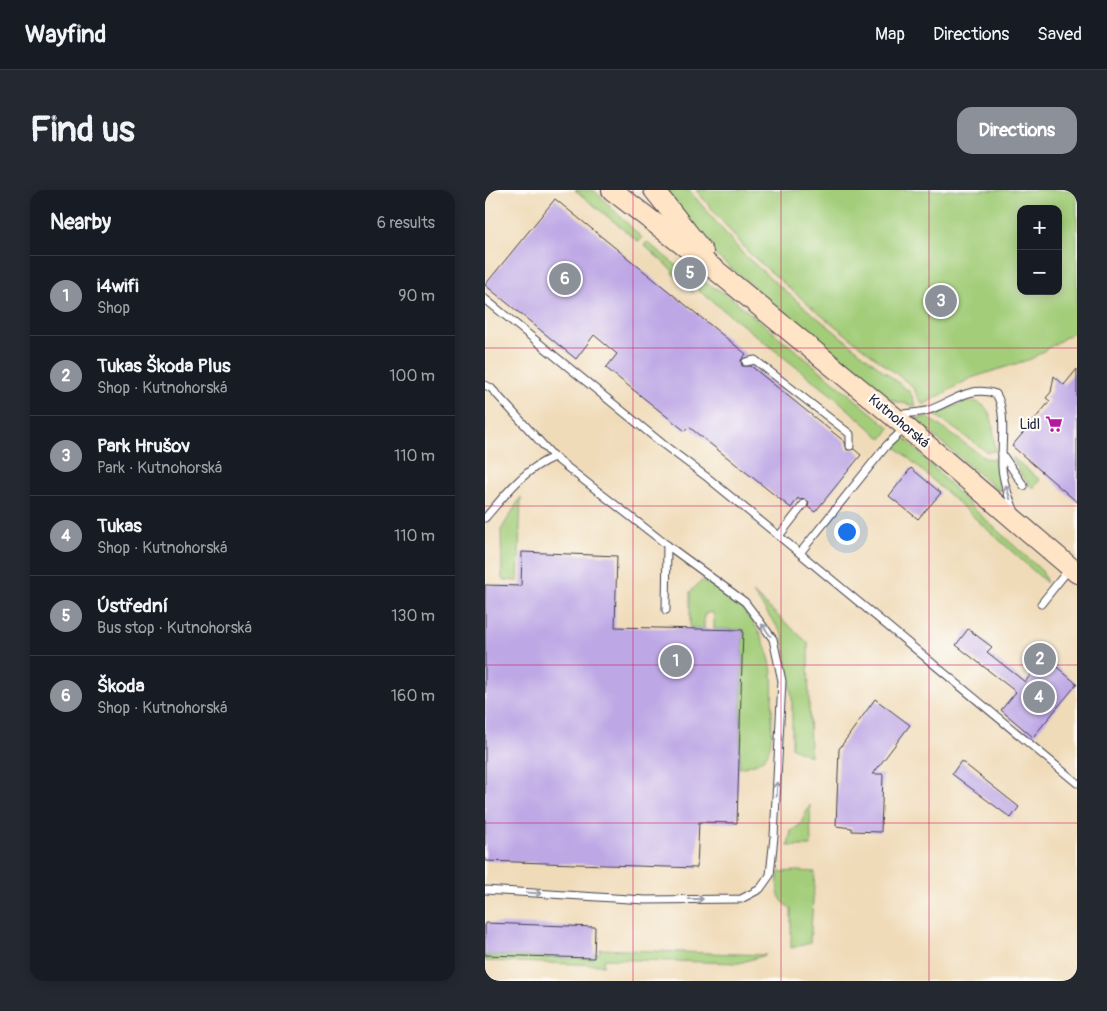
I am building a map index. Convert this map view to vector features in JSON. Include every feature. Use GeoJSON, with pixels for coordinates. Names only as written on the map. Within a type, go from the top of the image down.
{"type":"FeatureCollection","features":[{"type":"Feature","properties":{"kind":"main road","name":"Kutnohorská"},"geometry":{"type":"LineString","coordinates":[[612,190],[718,272],[899,421],[1074,571]]}},
{"type":"Feature","properties":{"kind":"main road","name":"Kutnohorská"},"geometry":{"type":"LineString","coordinates":[[654,190],[718,272]]}},
{"type":"Feature","properties":{"kind":"lane"},"geometry":{"type":"LineString","coordinates":[[485,299],[656,439],[779,536],[1077,783]]}},
{"type":"Feature","properties":{"kind":"lane"},"geometry":{"type":"LineString","coordinates":[[746,362],[755,360],[850,434],[850,446]]}},
{"type":"Feature","properties":{"kind":"lane"},"geometry":{"type":"LineString","coordinates":[[485,385],[491,388],[554,457],[667,545],[745,602],[773,639],[783,681],[774,837],[770,874],[760,889],[741,899],[645,900],[485,890]]}},
{"type":"Feature","properties":{"kind":"lane"},"geometry":{"type":"LineString","coordinates":[[800,554],[887,445],[899,421],[975,391],[989,391],[996,394],[1002,409],[1002,454],[1005,485],[1023,528]]}},
{"type":"Feature","properties":{"kind":"lane"},"geometry":{"type":"LineString","coordinates":[[1002,454],[1024,486]]}},
{"type":"Feature","properties":{"kind":"lane"},"geometry":{"type":"LineString","coordinates":[[485,518],[521,477],[539,463],[554,457]]}},
{"type":"Feature","properties":{"kind":"lane"},"geometry":{"type":"LineString","coordinates":[[779,536],[805,504]]}},
{"type":"Feature","properties":{"kind":"lane"},"geometry":{"type":"LineString","coordinates":[[666,610],[667,545]]}},
{"type":"Feature","properties":{"kind":"lane"},"geometry":{"type":"LineString","coordinates":[[1041,604],[1074,571]]}},
{"type":"Feature","properties":{"kind":"green space"},"geometry":{"type":"Polygon","coordinates":[[[575,190],[594,190],[642,238],[639,242],[575,190]]]}},
{"type":"Feature","properties":{"kind":"green space"},"geometry":{"type":"Polygon","coordinates":[[[668,190],[689,190],[743,254],[804,307],[910,392],[916,406],[897,402],[883,395],[714,254],[688,224],[668,190]]]}},
{"type":"Feature","properties":{"kind":"green space"},"geometry":{"type":"Polygon","coordinates":[[[696,190],[1077,190],[1077,330],[1031,359],[971,378],[923,405],[912,386],[817,312],[749,253],[696,190]]]}},
{"type":"Feature","properties":{"kind":"green space"},"geometry":{"type":"Polygon","coordinates":[[[647,242],[692,278],[693,292],[644,245],[647,242]]]}},
{"type":"Feature","properties":{"kind":"green space"},"geometry":{"type":"Polygon","coordinates":[[[700,280],[728,295],[890,428],[882,439],[833,396],[698,290],[700,280]]]}},
{"type":"Feature","properties":{"kind":"green space"},"geometry":{"type":"Polygon","coordinates":[[[968,401],[977,402],[984,406],[988,412],[993,426],[995,451],[987,452],[934,414],[968,401]]]}},
{"type":"Feature","properties":{"kind":"green space"},"geometry":{"type":"Polygon","coordinates":[[[927,417],[985,458],[995,459],[1000,492],[914,419],[927,417]]]}},
{"type":"Feature","properties":{"kind":"green space"},"geometry":{"type":"Polygon","coordinates":[[[904,437],[975,510],[1042,571],[1047,583],[896,447],[904,437]]]}},
{"type":"Feature","properties":{"kind":"green space"},"geometry":{"type":"Polygon","coordinates":[[[1012,457],[1040,480],[1033,488],[1022,476],[1012,457]]]}},
{"type":"Feature","properties":{"kind":"green space"},"geometry":{"type":"Polygon","coordinates":[[[521,497],[518,581],[502,580],[501,530],[521,497]]]}},
{"type":"Feature","properties":{"kind":"green space"},"geometry":{"type":"Polygon","coordinates":[[[701,581],[713,585],[736,601],[754,623],[770,661],[772,674],[772,730],[770,747],[763,759],[757,763],[739,768],[743,630],[714,629],[714,614],[710,612],[704,615],[704,629],[690,628],[690,592],[701,581]]]}},
{"type":"Feature","properties":{"kind":"green space"},"geometry":{"type":"Polygon","coordinates":[[[753,593],[808,643],[810,756],[792,748],[792,699],[783,635],[753,593]]]}},
{"type":"Feature","properties":{"kind":"green space"},"geometry":{"type":"Polygon","coordinates":[[[810,805],[811,846],[788,846],[791,831],[800,825],[810,805]]]}},
{"type":"Feature","properties":{"kind":"green space"},"geometry":{"type":"Polygon","coordinates":[[[779,872],[815,872],[810,943],[791,948],[791,909],[782,901],[778,893],[777,883],[779,872]]]}},
{"type":"Feature","properties":{"kind":"green space"},"geometry":{"type":"Polygon","coordinates":[[[600,949],[766,955],[739,963],[604,959],[603,965],[485,961],[485,955],[593,959],[593,954],[599,954],[600,949]]]}},
{"type":"Feature","properties":{"kind":"building"},"geometry":{"type":"Polygon","coordinates":[[[555,199],[746,354],[741,360],[742,366],[751,366],[845,442],[847,450],[854,449],[861,455],[815,512],[808,507],[809,502],[805,499],[800,500],[798,498],[791,508],[689,427],[685,431],[606,368],[617,354],[594,335],[576,359],[485,285],[555,199]]]}},
{"type":"Feature","properties":{"kind":"building","name":"Lidl"},"geometry":{"type":"Polygon","coordinates":[[[1077,369],[1077,502],[1012,446],[1050,401],[1046,398],[1051,392],[1054,376],[1064,385],[1077,369]]]}},
{"type":"Feature","properties":{"kind":"building"},"geometry":{"type":"Polygon","coordinates":[[[911,468],[941,493],[918,519],[889,496],[911,468]]]}},
{"type":"Feature","properties":{"kind":"building"},"geometry":{"type":"Polygon","coordinates":[[[522,552],[617,556],[615,627],[743,630],[737,823],[699,822],[697,868],[485,861],[485,585],[521,586],[522,552]]]}},
{"type":"Feature","properties":{"kind":"building"},"geometry":{"type":"Polygon","coordinates":[[[968,629],[992,647],[987,652],[1025,682],[1045,657],[1077,684],[1033,737],[1001,710],[1016,692],[956,645],[968,629]]]}},
{"type":"Feature","properties":{"kind":"building"},"geometry":{"type":"Polygon","coordinates":[[[875,699],[910,725],[873,774],[883,774],[881,832],[852,831],[852,828],[836,826],[839,749],[875,699]]]}},
{"type":"Feature","properties":{"kind":"building"},"geometry":{"type":"Polygon","coordinates":[[[961,761],[1019,807],[1011,818],[952,774],[961,761]]]}},
{"type":"Feature","properties":{"kind":"building"},"geometry":{"type":"Polygon","coordinates":[[[485,923],[595,927],[594,958],[485,955],[485,923]]]}},
{"type":"Feature","properties":{"kind":"place","name":"Ústřední"},"geometry":{"type":"Point","coordinates":[690,273]}},
{"type":"Feature","properties":{"kind":"place","name":"Škoda"},"geometry":{"type":"Point","coordinates":[565,279]}},
{"type":"Feature","properties":{"kind":"place","name":"Park Hrušov"},"geometry":{"type":"Point","coordinates":[941,301]}},
{"type":"Feature","properties":{"kind":"place","name":"Lidl"},"geometry":{"type":"Point","coordinates":[1054,424]}},
{"type":"Feature","properties":{"kind":"place","name":"Tukas Škoda Plus"},"geometry":{"type":"Point","coordinates":[1040,659]}},
{"type":"Feature","properties":{"kind":"place","name":"i4wifi"},"geometry":{"type":"Point","coordinates":[676,661]}},
{"type":"Feature","properties":{"kind":"place","name":"Tukas"},"geometry":{"type":"Point","coordinates":[1039,697]}}]}
